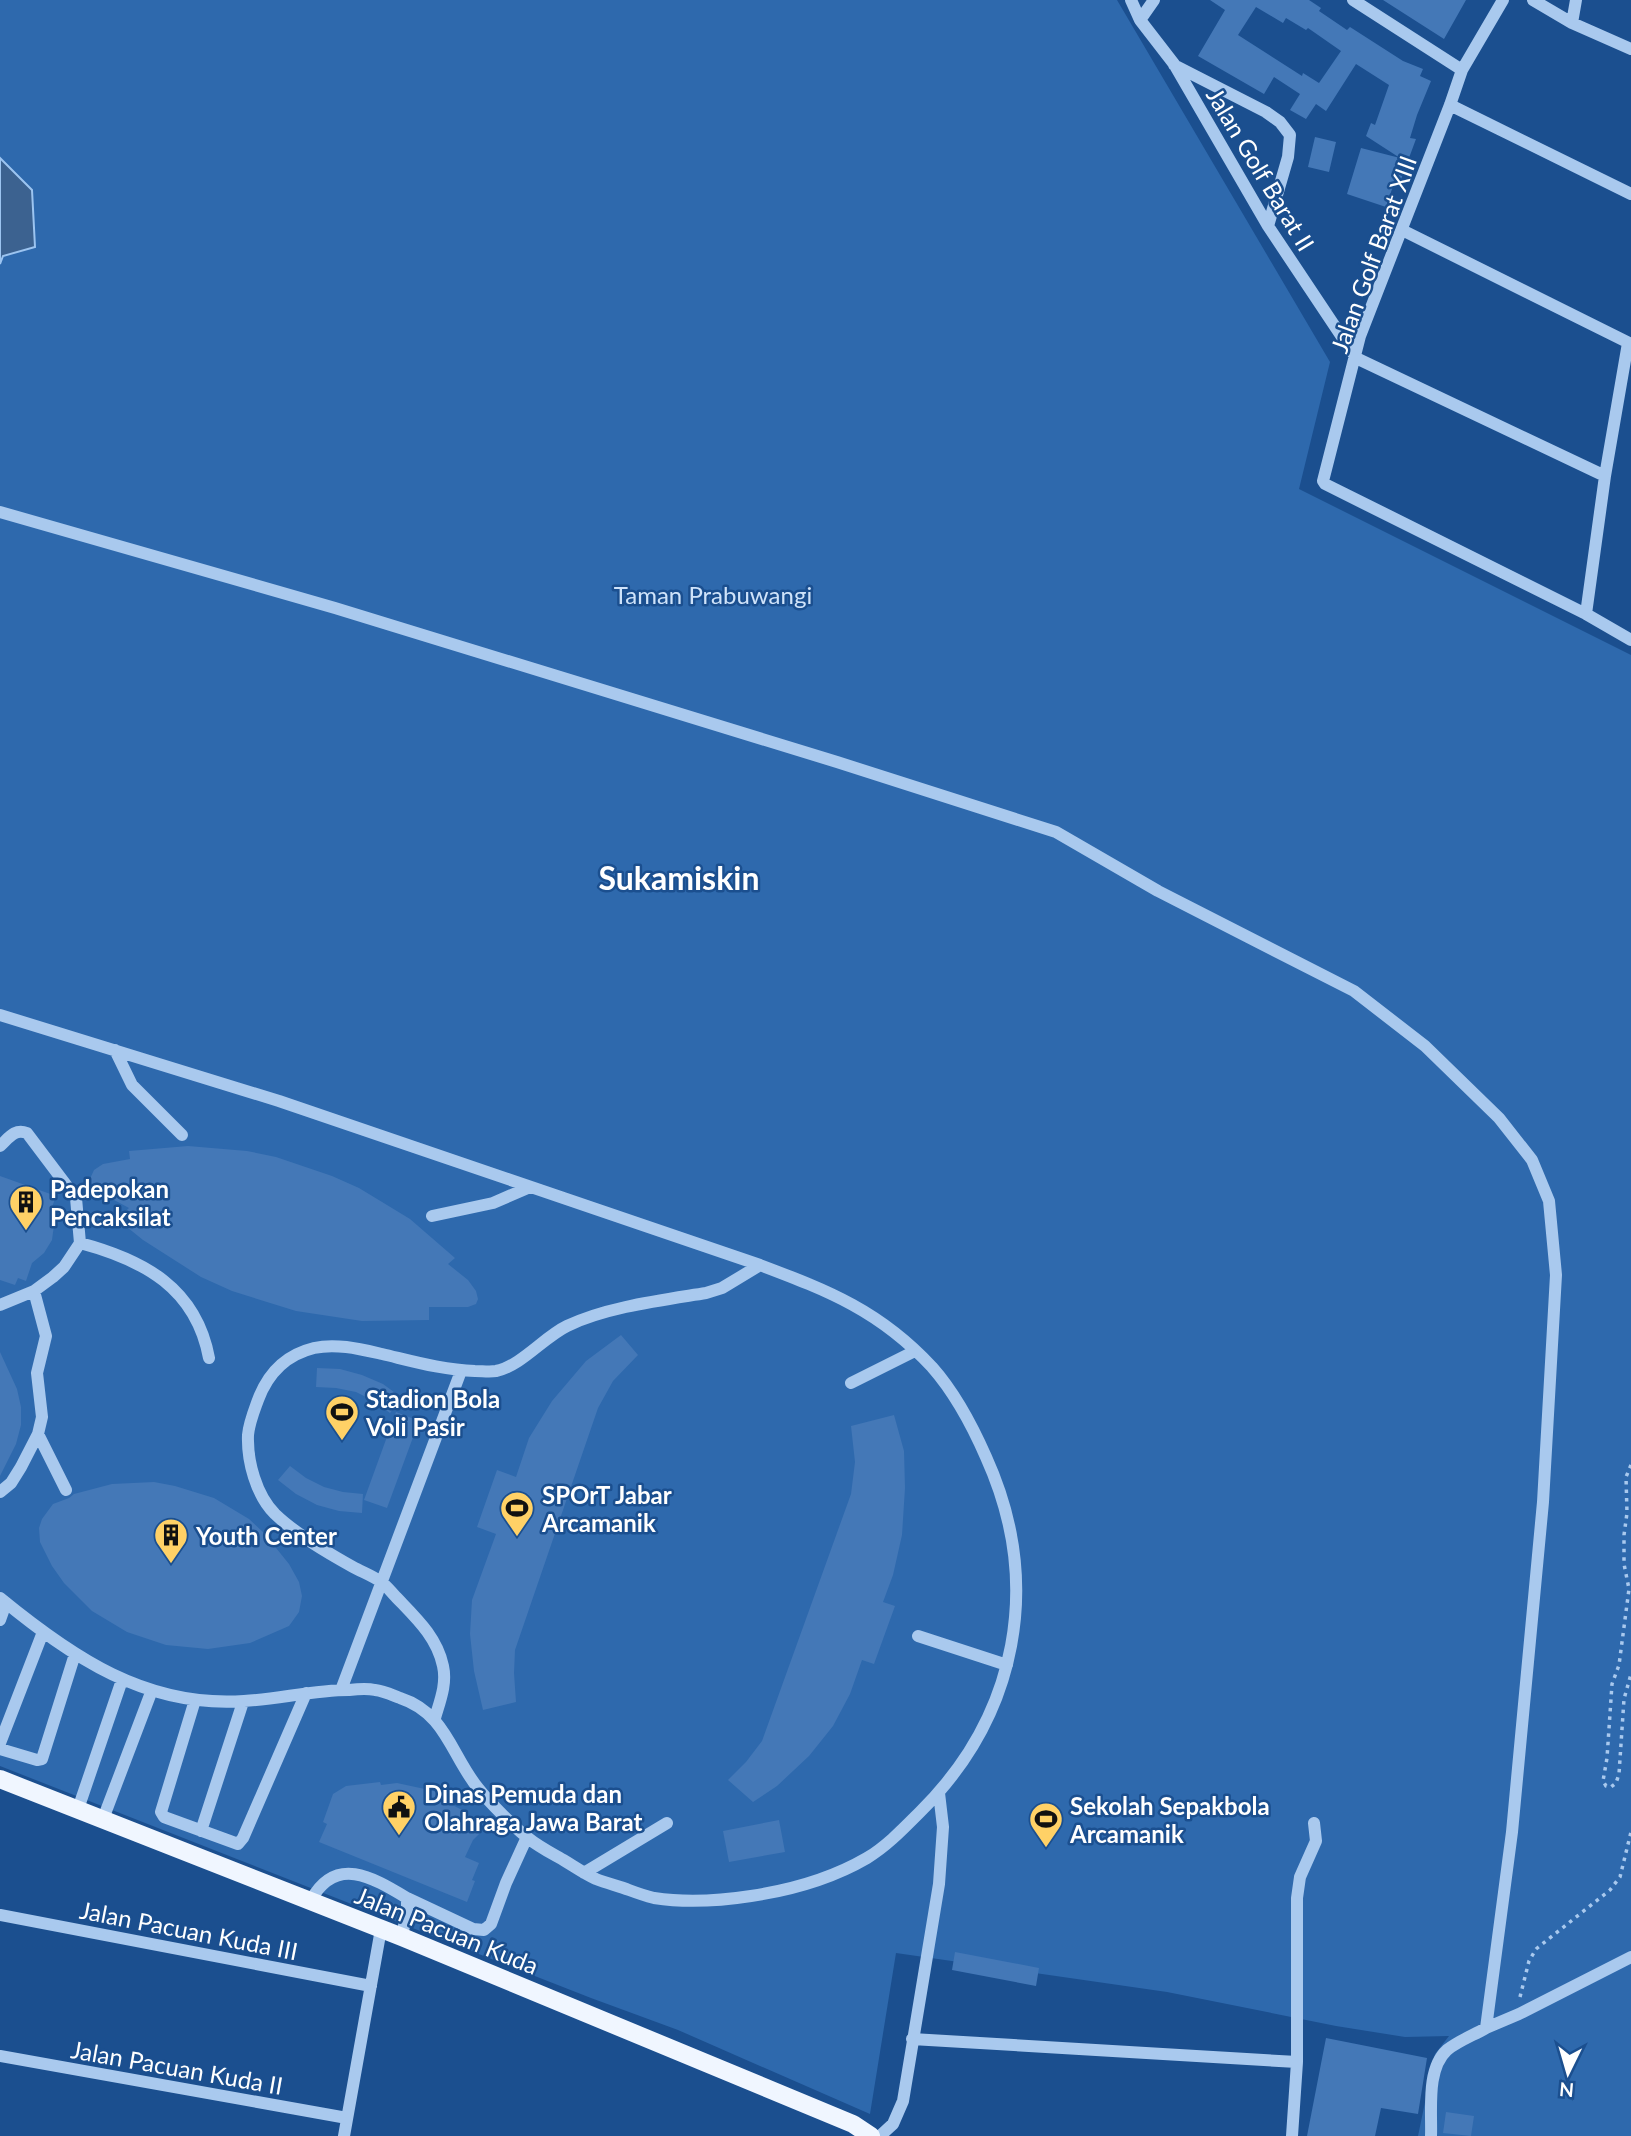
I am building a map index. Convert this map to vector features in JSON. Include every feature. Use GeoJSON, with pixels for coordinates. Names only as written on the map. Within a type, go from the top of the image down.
{"type":"FeatureCollection","features":[{"type":"Feature","properties":{"kind":"main road","name":"Jalan Pacuan Kuda"},"geometry":{"type":"LineString","coordinates":[[0,1779],[402,1937],[840,2118],[871,2136]]}},
{"type":"Feature","properties":{"kind":"street","name":"Jalan Golf Barat II"},"geometry":{"type":"LineString","coordinates":[[1131,0],[1140,20],[1174,64],[1268,226],[1356,358]]}},
{"type":"Feature","properties":{"kind":"street"},"geometry":{"type":"LineString","coordinates":[[1140,20],[1154,0]]}},
{"type":"Feature","properties":{"kind":"street"},"geometry":{"type":"LineString","coordinates":[[1353,0],[1462,70]]}},
{"type":"Feature","properties":{"kind":"street","name":"Jalan Golf Barat XIII"},"geometry":{"type":"LineString","coordinates":[[1503,0],[1462,70],[1451,105],[1360,337],[1323,478],[1325,484],[1586,614],[1631,640]]}},
{"type":"Feature","properties":{"kind":"street"},"geometry":{"type":"LineString","coordinates":[[1533,0],[1572,23],[1631,49]]}},
{"type":"Feature","properties":{"kind":"street"},"geometry":{"type":"LineString","coordinates":[[1572,23],[1576,0]]}},
{"type":"Feature","properties":{"kind":"street"},"geometry":{"type":"LineString","coordinates":[[1174,64],[1266,112],[1280,121],[1290,135],[1288,157],[1268,226]]}},
{"type":"Feature","properties":{"kind":"street"},"geometry":{"type":"LineString","coordinates":[[1451,105],[1631,194]]}},
{"type":"Feature","properties":{"kind":"street"},"geometry":{"type":"LineString","coordinates":[[1402,230],[1629,343],[1605,476],[1586,614]]}},
{"type":"Feature","properties":{"kind":"street"},"geometry":{"type":"LineString","coordinates":[[1356,358],[1605,476]]}},
{"type":"Feature","properties":{"kind":"street"},"geometry":{"type":"LineString","coordinates":[[0,512],[335,608],[1056,832],[1158,891],[1354,991],[1425,1046],[1491,1110],[1532,1160],[1549,1201],[1556,1275],[1543,1502],[1511,1832],[1486,2028]]}},
{"type":"Feature","properties":{"kind":"street"},"geometry":{"type":"LineString","coordinates":[[0,1015],[279,1101],[530,1186],[760,1265],[826,1290],[867,1311],[932,1368],[953,1393],[978,1438],[997,1481],[1011,1537],[1018,1599],[1015,1635],[992,1706],[977,1740],[939,1793],[870,1857],[831,1877],[781,1891],[718,1901],[653,1898],[594,1878],[527,1838],[477,1787],[435,1718],[409,1700],[373,1689],[306,1693],[243,1702],[195,1700],[152,1690],[122,1680],[75,1654],[3,1600]]}},
{"type":"Feature","properties":{"kind":"street"},"geometry":{"type":"LineString","coordinates":[[115,1050],[132,1085],[182,1135]]}},
{"type":"Feature","properties":{"kind":"street"},"geometry":{"type":"LineString","coordinates":[[0,1146],[15,1133],[27,1133],[76,1198],[80,1243],[64,1267],[34,1292],[0,1305]]}},
{"type":"Feature","properties":{"kind":"street"},"geometry":{"type":"LineString","coordinates":[[432,1216],[493,1203],[530,1186]]}},
{"type":"Feature","properties":{"kind":"street"},"geometry":{"type":"LineString","coordinates":[[80,1243],[130,1260],[167,1283],[193,1310],[209,1358]]}},
{"type":"Feature","properties":{"kind":"street"},"geometry":{"type":"LineString","coordinates":[[435,1718],[443,1690],[443,1666],[433,1640],[418,1619],[381,1582],[291,1528],[273,1512],[263,1497],[255,1479],[248,1433],[262,1389],[272,1372],[285,1361],[313,1348],[334,1346],[461,1370],[495,1371],[509,1366],[565,1327],[583,1319],[601,1313],[706,1293],[722,1288],[760,1265]]}},
{"type":"Feature","properties":{"kind":"street"},"geometry":{"type":"LineString","coordinates":[[0,1492],[21,1467],[38,1434],[42,1411],[37,1373],[46,1336],[34,1292]]}},
{"type":"Feature","properties":{"kind":"street"},"geometry":{"type":"LineString","coordinates":[[851,1383],[915,1351]]}},
{"type":"Feature","properties":{"kind":"street"},"geometry":{"type":"LineString","coordinates":[[341,1690],[461,1370]]}},
{"type":"Feature","properties":{"kind":"street"},"geometry":{"type":"LineString","coordinates":[[38,1434],[66,1490]]}},
{"type":"Feature","properties":{"kind":"street"},"geometry":{"type":"LineString","coordinates":[[0,1620],[3,1600]]}},
{"type":"Feature","properties":{"kind":"street"},"geometry":{"type":"LineString","coordinates":[[0,1743],[43,1632]]}},
{"type":"Feature","properties":{"kind":"street"},"geometry":{"type":"LineString","coordinates":[[918,1636],[1007,1665]]}},
{"type":"Feature","properties":{"kind":"street"},"geometry":{"type":"LineString","coordinates":[[0,1749],[37,1760],[42,1759],[75,1654]]}},
{"type":"Feature","properties":{"kind":"street"},"geometry":{"type":"LineString","coordinates":[[78,1809],[122,1680]]}},
{"type":"Feature","properties":{"kind":"street"},"geometry":{"type":"LineString","coordinates":[[103,1819],[152,1690]]}},
{"type":"Feature","properties":{"kind":"street"},"geometry":{"type":"LineString","coordinates":[[195,1700],[161,1810],[164,1817],[235,1843],[241,1841],[306,1693]]}},
{"type":"Feature","properties":{"kind":"street"},"geometry":{"type":"LineString","coordinates":[[201,1831],[243,1702]]}},
{"type":"Feature","properties":{"kind":"street"},"geometry":{"type":"LineString","coordinates":[[880,2136],[893,2124],[903,2101],[939,1884],[943,1827],[939,1793]]}},
{"type":"Feature","properties":{"kind":"street"},"geometry":{"type":"LineString","coordinates":[[584,1873],[667,1823]]}},
{"type":"Feature","properties":{"kind":"street"},"geometry":{"type":"LineString","coordinates":[[1292,2136],[1297,2062],[1297,1898],[1300,1877],[1316,1841],[1314,1823]]}},
{"type":"Feature","properties":{"kind":"street"},"geometry":{"type":"LineString","coordinates":[[311,1900],[318,1888],[332,1876],[349,1873],[380,1882],[407,1898],[473,1929],[484,1930],[491,1924],[527,1838]]}},
{"type":"Feature","properties":{"kind":"street"},"geometry":{"type":"LineString","coordinates":[[402,1937],[407,1898]]}},
{"type":"Feature","properties":{"kind":"street","name":"Jalan Pacuan Kuda III"},"geometry":{"type":"LineString","coordinates":[[0,1915],[370,1986]]}},
{"type":"Feature","properties":{"kind":"street"},"geometry":{"type":"LineString","coordinates":[[344,2136],[381,1929]]}},
{"type":"Feature","properties":{"kind":"street"},"geometry":{"type":"LineString","coordinates":[[1431,2136],[1433,2079],[1446,2051],[1486,2028],[1631,1957]]}},
{"type":"Feature","properties":{"kind":"street"},"geometry":{"type":"LineString","coordinates":[[912,2039],[1297,2062]]}},
{"type":"Feature","properties":{"kind":"street","name":"Jalan Pacuan Kuda II"},"geometry":{"type":"LineString","coordinates":[[0,2056],[347,2118]]}},
{"type":"Feature","properties":{"kind":"path"},"geometry":{"type":"LineString","coordinates":[[1631,1465],[1626,1477],[1627,1513],[1624,1535],[1624,1564],[1629,1589],[1619,1664],[1612,1684],[1603,1781],[1606,1786],[1611,1787],[1616,1783],[1619,1774],[1624,1699],[1631,1674]]}},
{"type":"Feature","properties":{"kind":"path"},"geometry":{"type":"LineString","coordinates":[[1519,2014],[1524,1977],[1532,1955],[1548,1938],[1610,1890],[1620,1877],[1631,1832]]}},
{"type":"Feature","properties":{"kind":"green space","name":"Taman Prabuwangi"},"geometry":{"type":"Polygon","coordinates":[[[0,0],[1117,0],[1330,362],[1299,489],[1631,655],[1631,2136],[1418,2136],[1435,2054],[1449,2036],[1405,2037],[1167,1992],[896,1953],[870,2114],[678,2030],[0,1766],[0,0]]]}},
{"type":"Feature","properties":{"kind":"shaded area"},"geometry":{"type":"Polygon","coordinates":[[[0,158],[32,190],[35,247],[3,256],[0,264],[0,158]]]}},
{"type":"Feature","properties":{"kind":"building"},"geometry":{"type":"Polygon","coordinates":[[[1210,0],[1309,0],[1321,8],[1319,11],[1347,30],[1350,27],[1403,61],[1423,69],[1420,76],[1431,81],[1410,138],[1416,139],[1399,185],[1394,183],[1386,207],[1347,194],[1361,148],[1400,158],[1366,136],[1371,123],[1375,125],[1389,85],[1356,64],[1326,111],[1316,104],[1306,119],[1290,110],[1300,94],[1274,77],[1264,94],[1198,56],[1225,10],[1210,0]],[[1256,7],[1238,35],[1302,76],[1303,73],[1319,83],[1341,51],[1308,28],[1306,30],[1286,18],[1283,23],[1256,7]]]}},
{"type":"Feature","properties":{"kind":"building"},"geometry":{"type":"Polygon","coordinates":[[[1383,0],[1466,0],[1444,39],[1383,0]]]}},
{"type":"Feature","properties":{"kind":"building"},"geometry":{"type":"Polygon","coordinates":[[[1315,137],[1336,142],[1329,172],[1308,167],[1315,137]]]}},
{"type":"Feature","properties":{"kind":"building"},"geometry":{"type":"Polygon","coordinates":[[[188,1146],[247,1151],[276,1157],[359,1188],[410,1219],[455,1258],[448,1264],[468,1280],[476,1291],[476,1304],[468,1307],[429,1307],[429,1320],[362,1321],[296,1311],[232,1291],[201,1277],[143,1240],[117,1219],[129,1208],[101,1193],[89,1181],[94,1170],[103,1164],[130,1159],[129,1151],[188,1146]]]}},
{"type":"Feature","properties":{"kind":"building","name":"Padepokan Pencaksilat"},"geometry":{"type":"Polygon","coordinates":[[[0,1176],[56,1196],[51,1210],[54,1225],[52,1240],[44,1253],[32,1263],[26,1281],[18,1278],[15,1285],[0,1280],[0,1176]]]}},
{"type":"Feature","properties":{"kind":"building"},"geometry":{"type":"Polygon","coordinates":[[[621,1335],[638,1355],[613,1381],[598,1408],[515,1650],[516,1702],[483,1710],[474,1671],[470,1634],[472,1600],[496,1534],[477,1527],[497,1470],[516,1477],[529,1438],[552,1401],[586,1361],[621,1335]]]}},
{"type":"Feature","properties":{"kind":"building"},"geometry":{"type":"Polygon","coordinates":[[[0,1352],[17,1389],[21,1425],[16,1444],[0,1476],[0,1352]]]}},
{"type":"Feature","properties":{"kind":"building"},"geometry":{"type":"Polygon","coordinates":[[[317,1368],[340,1369],[362,1375],[383,1384],[402,1398],[390,1413],[356,1392],[316,1387],[317,1368]]]}},
{"type":"Feature","properties":{"kind":"building"},"geometry":{"type":"Polygon","coordinates":[[[396,1412],[419,1421],[387,1508],[364,1500],[396,1412]]]}},
{"type":"Feature","properties":{"kind":"building"},"geometry":{"type":"Polygon","coordinates":[[[894,1415],[904,1451],[902,1535],[893,1575],[883,1602],[895,1606],[874,1664],[862,1660],[850,1694],[833,1726],[809,1756],[777,1786],[753,1802],[728,1780],[762,1741],[851,1494],[855,1462],[851,1426],[894,1415]]]}},
{"type":"Feature","properties":{"kind":"building"},"geometry":{"type":"Polygon","coordinates":[[[290,1466],[324,1487],[363,1494],[362,1513],[317,1505],[296,1494],[278,1480],[290,1466]]]}},
{"type":"Feature","properties":{"kind":"building","name":"Youth Center"},"geometry":{"type":"Polygon","coordinates":[[[154,1482],[214,1498],[249,1519],[264,1533],[289,1564],[299,1582],[302,1596],[299,1612],[289,1626],[250,1643],[208,1649],[166,1645],[127,1632],[92,1611],[64,1583],[40,1542],[39,1528],[42,1519],[53,1504],[74,1494],[112,1484],[154,1482]]]}},
{"type":"Feature","properties":{"kind":"building","name":"Dinas Pemuda dan Olahraga Jawa Barat"},"geometry":{"type":"Polygon","coordinates":[[[380,1782],[381,1785],[397,1783],[434,1791],[447,1797],[445,1801],[476,1821],[482,1831],[473,1840],[465,1857],[479,1863],[467,1902],[319,1842],[327,1824],[323,1822],[333,1794],[346,1786],[380,1782]]]}},
{"type":"Feature","properties":{"kind":"building"},"geometry":{"type":"Polygon","coordinates":[[[779,1820],[785,1852],[729,1862],[723,1831],[779,1820]]]}},
{"type":"Feature","properties":{"kind":"building"},"geometry":{"type":"Polygon","coordinates":[[[955,1952],[1039,1968],[1036,1986],[952,1970],[955,1952]]]}},
{"type":"Feature","properties":{"kind":"building"},"geometry":{"type":"Polygon","coordinates":[[[1326,2038],[1427,2058],[1418,2114],[1381,2108],[1375,2136],[1307,2136],[1326,2038]]]}},
{"type":"Feature","properties":{"kind":"building"},"geometry":{"type":"Polygon","coordinates":[[[1446,2112],[1474,2116],[1471,2136],[1443,2133],[1446,2112]]]}},
{"type":"Feature","properties":{"kind":"place","name":"Padepokan Pencaksilat"},"geometry":{"type":"Point","coordinates":[26,1232]}},
{"type":"Feature","properties":{"kind":"place","name":"Stadion Bola Voli Pasir"},"geometry":{"type":"Point","coordinates":[342,1442]}},
{"type":"Feature","properties":{"kind":"place","name":"SPOrT Jabar Arcamanik"},"geometry":{"type":"Point","coordinates":[517,1538]}},
{"type":"Feature","properties":{"kind":"place","name":"Youth Center"},"geometry":{"type":"Point","coordinates":[171,1565]}},
{"type":"Feature","properties":{"kind":"place","name":"Dinas Pemuda dan Olahraga Jawa Barat"},"geometry":{"type":"Point","coordinates":[399,1837]}},
{"type":"Feature","properties":{"kind":"place","name":"Sekolah Sepakbola Arcamanik"},"geometry":{"type":"Point","coordinates":[1046,1849]}},
{"type":"Feature","properties":{"kind":"district","name":"Sukamiskin"},"geometry":{"type":"Point","coordinates":[679,877]}}]}
